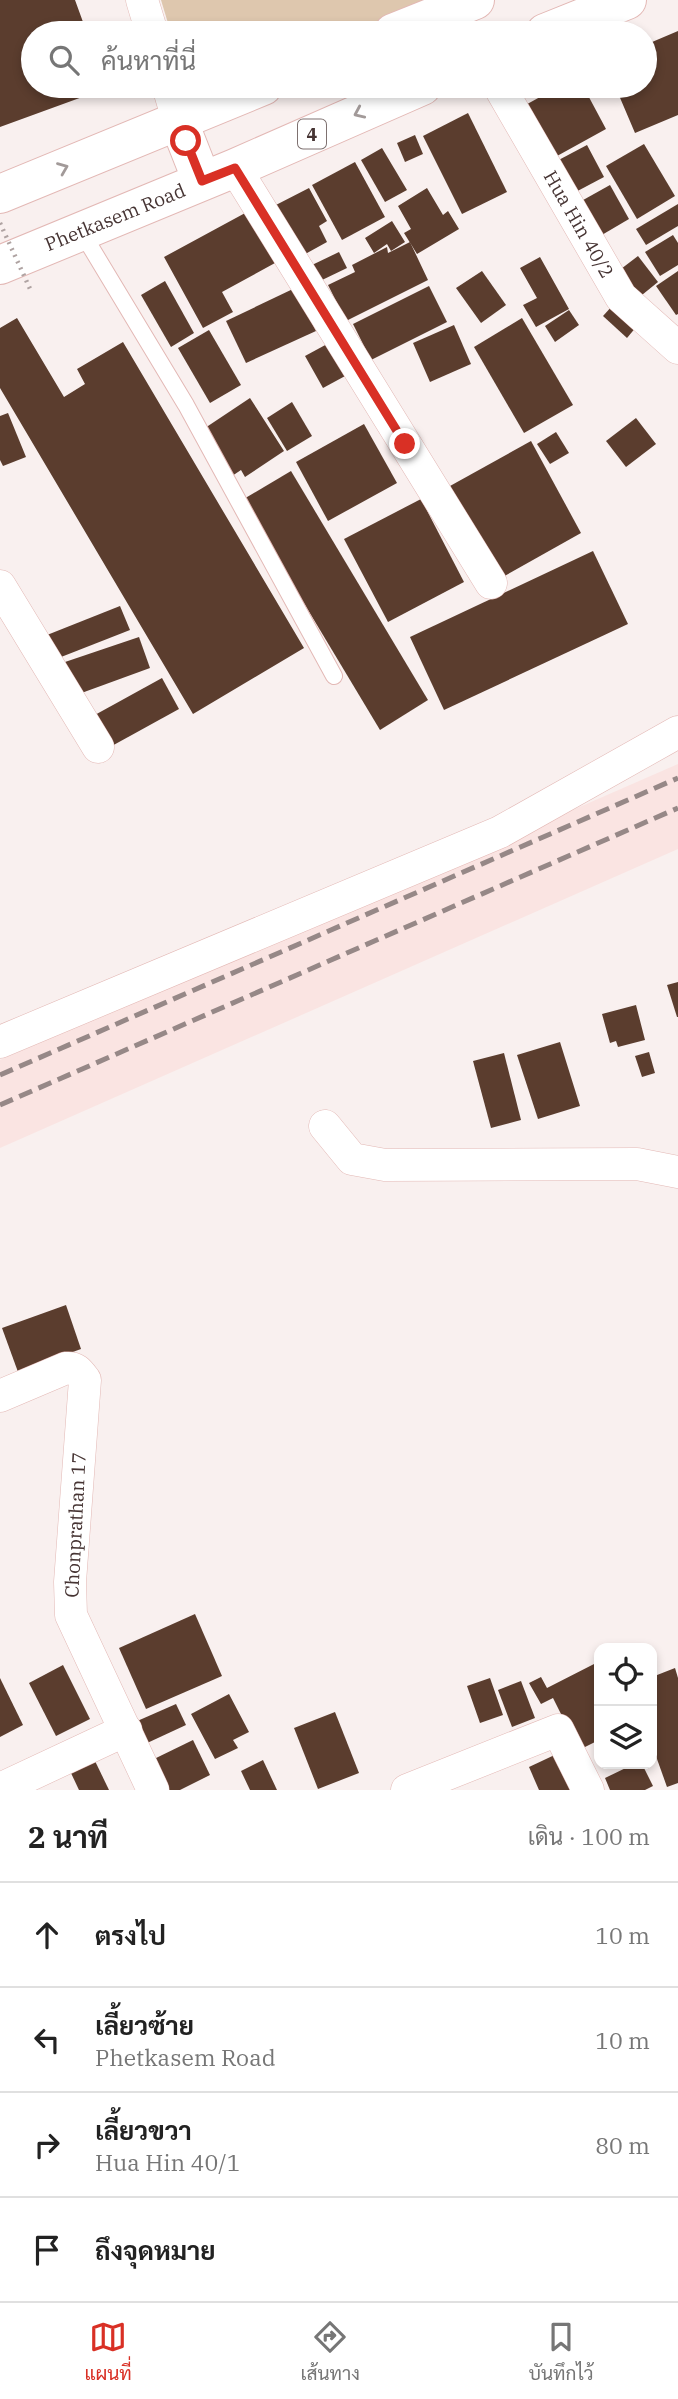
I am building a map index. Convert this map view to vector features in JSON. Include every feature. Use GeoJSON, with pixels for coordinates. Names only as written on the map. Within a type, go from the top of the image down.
{"type":"FeatureCollection","features":[{"type":"Feature","properties":{"kind":"main road"},"geometry":{"type":"LineString","coordinates":[[423,21],[475,0]]}},
{"type":"Feature","properties":{"kind":"main road"},"geometry":{"type":"LineString","coordinates":[[575,21],[627,0]]}},
{"type":"Feature","properties":{"kind":"main road"},"geometry":{"type":"LineString","coordinates":[[0,194],[173,103],[199,98]]}},
{"type":"Feature","properties":{"kind":"main road","name":"Phetkasem Road"},"geometry":{"type":"LineString","coordinates":[[0,265],[218,175],[394,98]]}},
{"type":"Feature","properties":{"kind":"main road"},"geometry":{"type":"LineString","coordinates":[[173,103],[218,175]]}},
{"type":"Feature","properties":{"kind":"street"},"geometry":{"type":"LineString","coordinates":[[142,0],[148,21]]}},
{"type":"Feature","properties":{"kind":"street","name":"Hua Hin 40/2"},"geometry":{"type":"LineString","coordinates":[[506,98],[621,297],[678,348]]}},
{"type":"Feature","properties":{"kind":"street"},"geometry":{"type":"LineString","coordinates":[[218,175],[491,583]]}},
{"type":"Feature","properties":{"kind":"street"},"geometry":{"type":"LineString","coordinates":[[0,586],[99,747]]}},
{"type":"Feature","properties":{"kind":"street"},"geometry":{"type":"LineString","coordinates":[[1,1039],[500,832],[678,732]]}},
{"type":"Feature","properties":{"kind":"street"},"geometry":{"type":"LineString","coordinates":[[325,1126],[352,1158],[385,1165],[638,1164],[678,1172]]}},
{"type":"Feature","properties":{"kind":"street","name":"Chonprathan 17"},"geometry":{"type":"LineString","coordinates":[[0,1396],[66,1367],[79,1371],[85,1380],[70,1582],[71,1615],[153,1790]]}},
{"type":"Feature","properties":{"kind":"street"},"geometry":{"type":"LineString","coordinates":[[0,1789],[126,1730]]}},
{"type":"Feature","properties":{"kind":"street"},"geometry":{"type":"LineString","coordinates":[[407,1790],[558,1730],[588,1790]]}},
{"type":"Feature","properties":{"kind":"lane"},"geometry":{"type":"LineString","coordinates":[[81,231],[186,405],[334,676]]}},
{"type":"Feature","properties":{"kind":"path"},"geometry":{"type":"LineString","coordinates":[[0,223],[31,291]]}},
{"type":"Feature","properties":{"kind":"shaded area"},"geometry":{"type":"Polygon","coordinates":[[[161,0],[437,0],[385,21],[167,21],[161,0]]]}},
{"type":"Feature","properties":{"kind":"shaded area"},"geometry":{"type":"Polygon","coordinates":[[[678,764],[678,849],[0,1148],[0,1060],[678,764]]]}},
{"type":"Feature","properties":{"kind":"building"},"geometry":{"type":"Polygon","coordinates":[[[0,0],[75,0],[83,21],[21,21],[21,98],[80,98],[0,127],[0,0]]]}},
{"type":"Feature","properties":{"kind":"building"},"geometry":{"type":"Polygon","coordinates":[[[678,31],[678,115],[635,133],[620,98],[657,98],[657,40],[678,31]]]}},
{"type":"Feature","properties":{"kind":"building"},"geometry":{"type":"Polygon","coordinates":[[[538,98],[589,98],[606,129],[548,161],[520,108],[538,98]]]}},
{"type":"Feature","properties":{"kind":"building"},"geometry":{"type":"Polygon","coordinates":[[[468,113],[507,192],[462,214],[423,136],[468,113]]]}},
{"type":"Feature","properties":{"kind":"building"},"geometry":{"type":"Polygon","coordinates":[[[415,135],[423,154],[405,162],[397,143],[415,135]]]}},
{"type":"Feature","properties":{"kind":"building"},"geometry":{"type":"Polygon","coordinates":[[[644,144],[675,196],[637,219],[606,166],[644,144]]]}},
{"type":"Feature","properties":{"kind":"building"},"geometry":{"type":"Polygon","coordinates":[[[587,145],[604,177],[570,195],[553,163],[587,145]]]}},
{"type":"Feature","properties":{"kind":"building"},"geometry":{"type":"Polygon","coordinates":[[[382,148],[407,190],[385,202],[361,160],[382,148]]]}},
{"type":"Feature","properties":{"kind":"building"},"geometry":{"type":"Polygon","coordinates":[[[355,162],[385,217],[342,240],[312,185],[355,162]]]}},
{"type":"Feature","properties":{"kind":"building"},"geometry":{"type":"Polygon","coordinates":[[[610,185],[629,219],[595,239],[576,204],[610,185]]]}},
{"type":"Feature","properties":{"kind":"building"},"geometry":{"type":"Polygon","coordinates":[[[309,188],[327,221],[319,226],[327,242],[298,258],[272,207],[309,188]]]}},
{"type":"Feature","properties":{"kind":"building"},"geometry":{"type":"Polygon","coordinates":[[[427,188],[443,215],[448,211],[459,229],[417,254],[404,233],[411,229],[398,206],[427,188]]]}},
{"type":"Feature","properties":{"kind":"building"},"geometry":{"type":"Polygon","coordinates":[[[678,204],[678,226],[646,245],[636,229],[678,204]]]}},
{"type":"Feature","properties":{"kind":"building"},"geometry":{"type":"Polygon","coordinates":[[[247,212],[275,263],[222,292],[233,312],[203,328],[164,257],[247,212]]]}},
{"type":"Feature","properties":{"kind":"building"},"geometry":{"type":"Polygon","coordinates":[[[392,221],[405,242],[391,251],[387,244],[374,253],[365,238],[392,221]]]}},
{"type":"Feature","properties":{"kind":"building"},"geometry":{"type":"Polygon","coordinates":[[[673,235],[678,243],[678,265],[660,276],[645,252],[673,235]]]}},
{"type":"Feature","properties":{"kind":"building"},"geometry":{"type":"Polygon","coordinates":[[[410,242],[428,280],[346,321],[328,285],[355,272],[352,265],[387,247],[388,253],[410,242]]]}},
{"type":"Feature","properties":{"kind":"building"},"geometry":{"type":"Polygon","coordinates":[[[339,252],[347,268],[320,281],[312,265],[339,252]]]}},
{"type":"Feature","properties":{"kind":"building"},"geometry":{"type":"Polygon","coordinates":[[[638,256],[658,282],[637,299],[617,272],[638,256]]]}},
{"type":"Feature","properties":{"kind":"building"},"geometry":{"type":"Polygon","coordinates":[[[540,257],[569,309],[536,327],[523,305],[537,298],[520,268],[540,257]]]}},
{"type":"Feature","properties":{"kind":"building"},"geometry":{"type":"Polygon","coordinates":[[[482,271],[506,305],[481,323],[456,288],[482,271]]]}},
{"type":"Feature","properties":{"kind":"building"},"geometry":{"type":"Polygon","coordinates":[[[678,271],[678,314],[676,315],[656,286],[678,271]]]}},
{"type":"Feature","properties":{"kind":"building"},"geometry":{"type":"Polygon","coordinates":[[[165,281],[194,333],[171,347],[141,295],[165,281]]]}},
{"type":"Feature","properties":{"kind":"building"},"geometry":{"type":"Polygon","coordinates":[[[429,286],[447,322],[371,360],[353,324],[429,286]]]}},
{"type":"Feature","properties":{"kind":"building"},"geometry":{"type":"Polygon","coordinates":[[[295,288],[316,331],[246,363],[226,321],[295,288]]]}},
{"type":"Feature","properties":{"kind":"building"},"geometry":{"type":"Polygon","coordinates":[[[613,305],[637,326],[627,338],[603,316],[613,305]]]}},
{"type":"Feature","properties":{"kind":"building"},"geometry":{"type":"Polygon","coordinates":[[[569,310],[579,325],[555,342],[545,326],[569,310]]]}},
{"type":"Feature","properties":{"kind":"building"},"geometry":{"type":"Polygon","coordinates":[[[17,318],[64,397],[85,384],[77,369],[123,342],[304,648],[193,714],[0,388],[0,328],[17,318]]]}},
{"type":"Feature","properties":{"kind":"building"},"geometry":{"type":"Polygon","coordinates":[[[522,318],[573,405],[524,433],[474,347],[522,318]]]}},
{"type":"Feature","properties":{"kind":"building"},"geometry":{"type":"Polygon","coordinates":[[[454,325],[471,364],[430,382],[413,343],[454,325]]]}},
{"type":"Feature","properties":{"kind":"building"},"geometry":{"type":"Polygon","coordinates":[[[209,330],[241,385],[210,403],[178,348],[209,330]]]}},
{"type":"Feature","properties":{"kind":"building"},"geometry":{"type":"Polygon","coordinates":[[[329,343],[347,375],[323,388],[305,356],[329,343]]]}},
{"type":"Feature","properties":{"kind":"building"},"geometry":{"type":"Polygon","coordinates":[[[250,398],[284,451],[245,477],[241,470],[232,476],[202,430],[250,398]]]}},
{"type":"Feature","properties":{"kind":"building"},"geometry":{"type":"Polygon","coordinates":[[[292,402],[312,436],[287,451],[267,418],[292,402]]]}},
{"type":"Feature","properties":{"kind":"building"},"geometry":{"type":"Polygon","coordinates":[[[8,413],[26,457],[3,466],[0,460],[0,416],[8,413]]]}},
{"type":"Feature","properties":{"kind":"building"},"geometry":{"type":"Polygon","coordinates":[[[636,418],[656,444],[626,467],[606,441],[636,418]]]}},
{"type":"Feature","properties":{"kind":"building"},"geometry":{"type":"Polygon","coordinates":[[[364,424],[397,483],[328,521],[296,462],[364,424]]]}},
{"type":"Feature","properties":{"kind":"building"},"geometry":{"type":"Polygon","coordinates":[[[556,432],[569,453],[550,464],[537,444],[556,432]]]}},
{"type":"Feature","properties":{"kind":"building"},"geometry":{"type":"Polygon","coordinates":[[[531,441],[581,533],[501,578],[450,486],[531,441]]]}},
{"type":"Feature","properties":{"kind":"building"},"geometry":{"type":"Polygon","coordinates":[[[291,471],[428,700],[380,730],[242,500],[291,471]]]}},
{"type":"Feature","properties":{"kind":"building"},"geometry":{"type":"Polygon","coordinates":[[[421,499],[464,582],[388,622],[344,539],[421,499]]]}},
{"type":"Feature","properties":{"kind":"building"},"geometry":{"type":"Polygon","coordinates":[[[593,551],[628,624],[444,710],[410,637],[593,551]]]}},
{"type":"Feature","properties":{"kind":"building"},"geometry":{"type":"Polygon","coordinates":[[[120,606],[130,630],[56,659],[47,635],[120,606]]]}},
{"type":"Feature","properties":{"kind":"building"},"geometry":{"type":"Polygon","coordinates":[[[139,637],[150,668],[76,695],[65,662],[139,637]]]}},
{"type":"Feature","properties":{"kind":"building"},"geometry":{"type":"Polygon","coordinates":[[[162,678],[179,709],[110,747],[93,716],[162,678]]]}},
{"type":"Feature","properties":{"kind":"building"},"geometry":{"type":"Polygon","coordinates":[[[678,982],[678,1017],[677,1017],[667,985],[678,982]]]}},
{"type":"Feature","properties":{"kind":"building"},"geometry":{"type":"Polygon","coordinates":[[[636,1005],[645,1040],[618,1047],[616,1041],[610,1043],[602,1014],[636,1005]]]}},
{"type":"Feature","properties":{"kind":"building"},"geometry":{"type":"Polygon","coordinates":[[[560,1042],[580,1106],[538,1119],[517,1055],[560,1042]]]}},
{"type":"Feature","properties":{"kind":"building"},"geometry":{"type":"Polygon","coordinates":[[[649,1052],[655,1073],[642,1077],[635,1056],[649,1052]]]}},
{"type":"Feature","properties":{"kind":"building"},"geometry":{"type":"Polygon","coordinates":[[[504,1053],[521,1120],[491,1128],[473,1061],[504,1053]]]}},
{"type":"Feature","properties":{"kind":"building"},"geometry":{"type":"Polygon","coordinates":[[[66,1305],[81,1349],[18,1372],[2,1328],[66,1305]]]}},
{"type":"Feature","properties":{"kind":"building"},"geometry":{"type":"Polygon","coordinates":[[[195,1614],[222,1676],[146,1709],[119,1648],[195,1614]]]}},
{"type":"Feature","properties":{"kind":"building"},"geometry":{"type":"Polygon","coordinates":[[[594,1664],[594,1742],[579,1750],[553,1698],[541,1704],[529,1683],[541,1677],[547,1688],[594,1664]]]}},
{"type":"Feature","properties":{"kind":"building"},"geometry":{"type":"Polygon","coordinates":[[[63,1665],[90,1719],[56,1736],[29,1683],[63,1665]]]}},
{"type":"Feature","properties":{"kind":"building"},"geometry":{"type":"Polygon","coordinates":[[[675,1668],[678,1678],[678,1783],[667,1787],[657,1759],[657,1675],[675,1668]]]}},
{"type":"Feature","properties":{"kind":"building"},"geometry":{"type":"Polygon","coordinates":[[[0,1678],[23,1725],[0,1737],[0,1678]]]}},
{"type":"Feature","properties":{"kind":"building"},"geometry":{"type":"Polygon","coordinates":[[[490,1678],[503,1715],[480,1723],[467,1686],[490,1678]]]}},
{"type":"Feature","properties":{"kind":"building"},"geometry":{"type":"Polygon","coordinates":[[[521,1681],[535,1718],[512,1727],[498,1690],[521,1681]]]}},
{"type":"Feature","properties":{"kind":"building"},"geometry":{"type":"Polygon","coordinates":[[[229,1694],[249,1732],[233,1740],[238,1748],[215,1759],[191,1714],[229,1694]]]}},
{"type":"Feature","properties":{"kind":"building"},"geometry":{"type":"Polygon","coordinates":[[[176,1704],[186,1725],[145,1744],[135,1722],[176,1704]]]}},
{"type":"Feature","properties":{"kind":"building"},"geometry":{"type":"Polygon","coordinates":[[[335,1712],[359,1773],[318,1789],[294,1728],[335,1712]]]}},
{"type":"Feature","properties":{"kind":"building"},"geometry":{"type":"Polygon","coordinates":[[[193,1740],[210,1775],[180,1790],[169,1790],[154,1759],[193,1740]]]}},
{"type":"Feature","properties":{"kind":"building"},"geometry":{"type":"Polygon","coordinates":[[[561,1752],[579,1790],[539,1790],[529,1767],[561,1752]]]}},
{"type":"Feature","properties":{"kind":"building"},"geometry":{"type":"Polygon","coordinates":[[[263,1760],[277,1790],[250,1790],[241,1771],[263,1760]]]}},
{"type":"Feature","properties":{"kind":"building"},"geometry":{"type":"Polygon","coordinates":[[[95,1761],[109,1790],[79,1790],[71,1773],[95,1761]]]}},
{"type":"Feature","properties":{"kind":"building"},"geometry":{"type":"Polygon","coordinates":[[[624,1769],[644,1769],[653,1786],[645,1790],[610,1790],[605,1778],[624,1769]]]}},
{"type":"Feature","properties":{"kind":"railway"},"geometry":{"type":"LineString","coordinates":[[0,1075],[678,778]]}},
{"type":"Feature","properties":{"kind":"railway"},"geometry":{"type":"LineString","coordinates":[[0,1105],[678,808]]}},
{"type":"Feature","properties":{"kind":"route"},"geometry":{"type":"LineString","coordinates":[[186,141],[202,181],[235,168],[405,444]]}}]}
